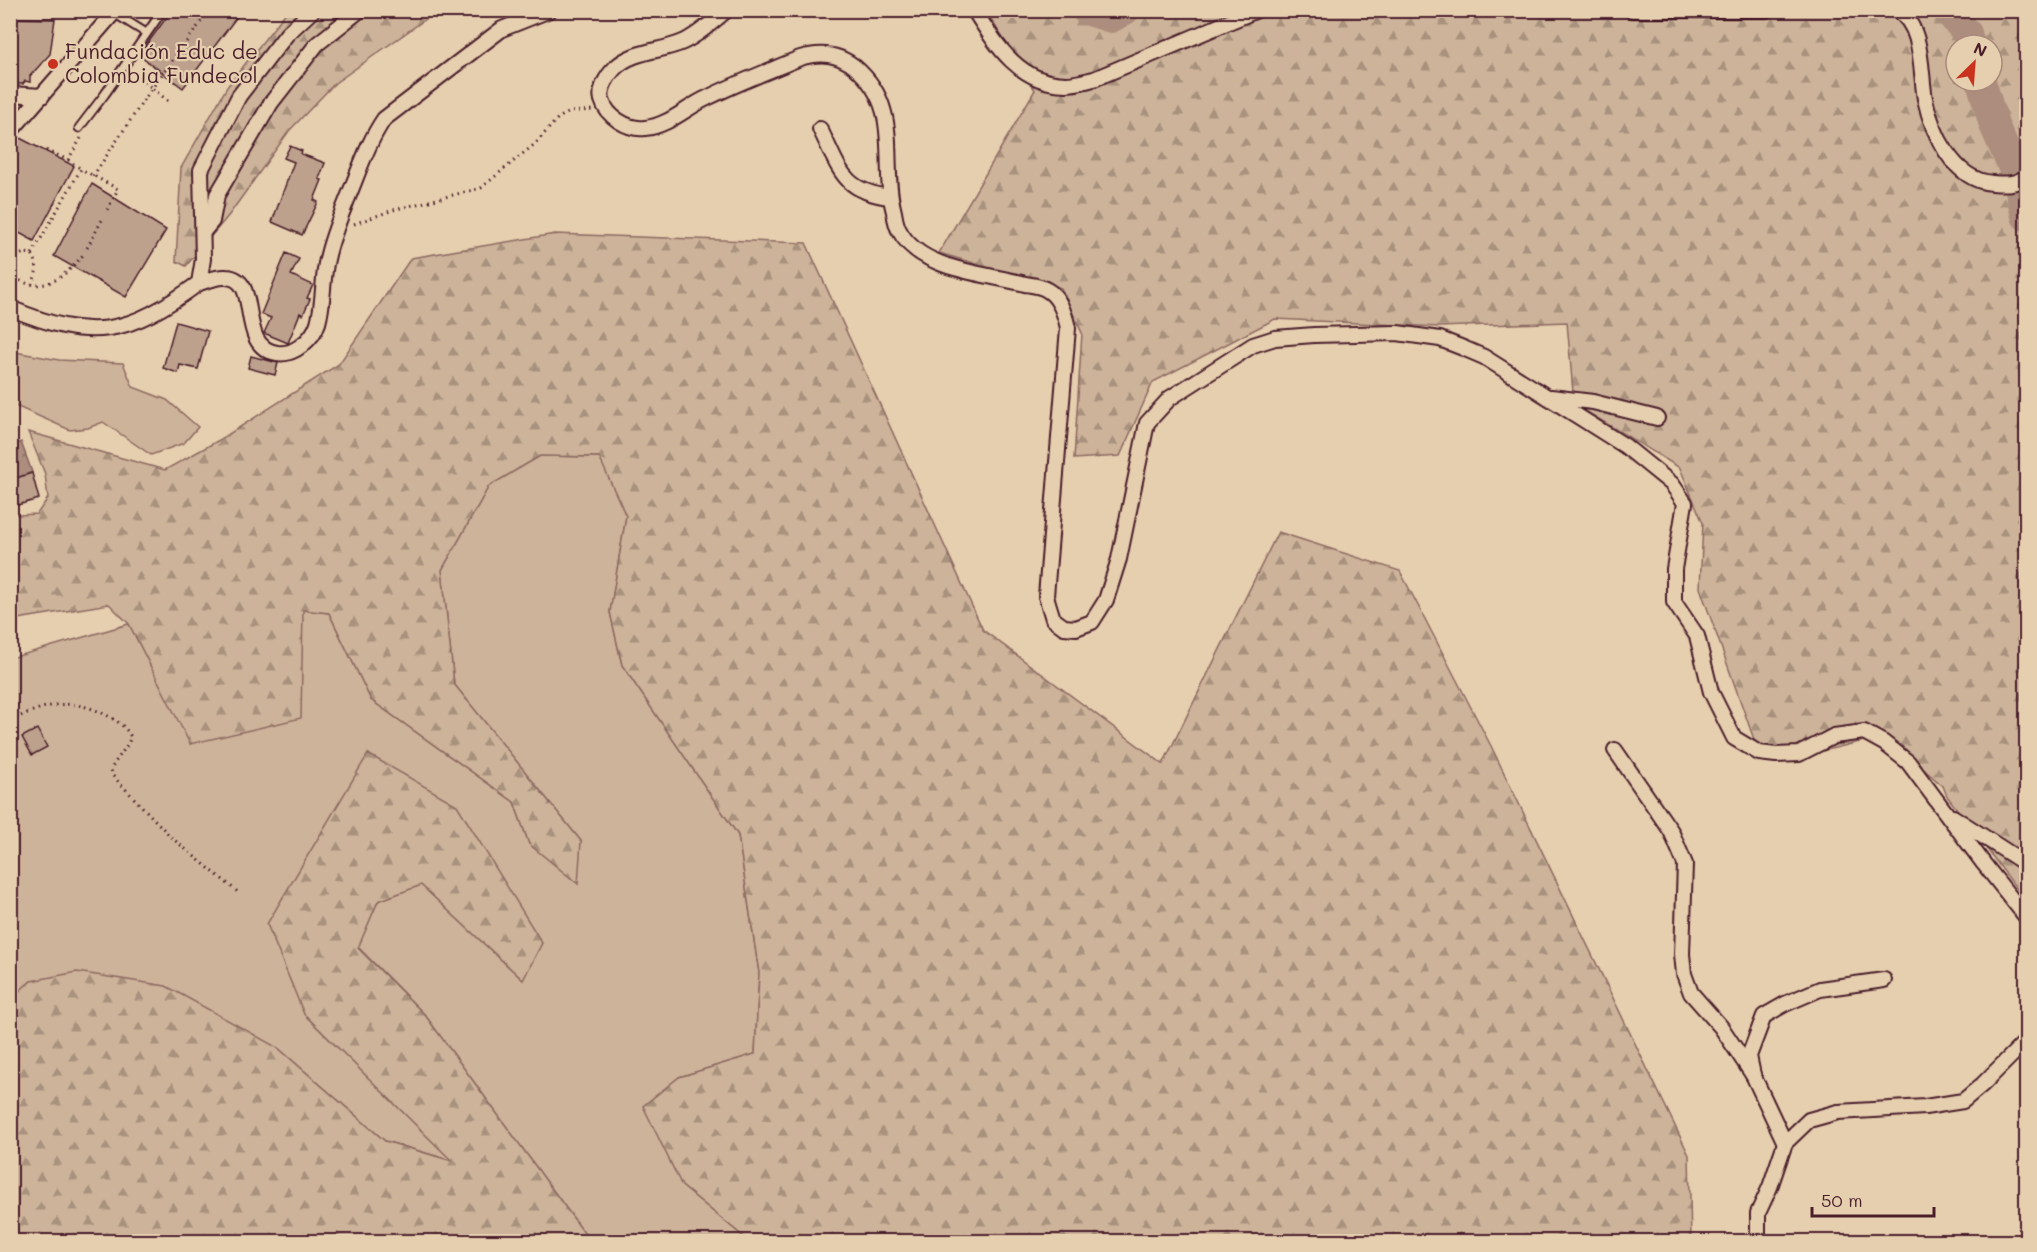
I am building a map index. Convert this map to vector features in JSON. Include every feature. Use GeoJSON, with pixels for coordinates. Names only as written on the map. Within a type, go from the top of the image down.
{"type":"FeatureCollection","features":[{"type":"Feature","properties":{"kind":"street"},"geometry":{"type":"LineString","coordinates":[[199,283],[203,259],[201,170],[239,96],[286,34],[313,10]]}},
{"type":"Feature","properties":{"kind":"street"},"geometry":{"type":"LineString","coordinates":[[203,232],[212,221],[217,195],[271,103],[317,44],[360,10]]}},
{"type":"Feature","properties":{"kind":"street"},"geometry":{"type":"LineString","coordinates":[[10,308],[40,321],[74,329],[104,330],[151,314],[173,302],[199,283],[226,277],[235,279],[243,286],[256,340],[273,353],[289,353],[305,342],[318,323],[326,260],[335,230],[372,136],[384,119],[502,28],[550,10]]}},
{"type":"Feature","properties":{"kind":"street"},"geometry":{"type":"LineString","coordinates":[[727,10],[684,42],[668,49],[635,56],[621,63],[605,80],[601,97],[604,108],[616,120],[631,127],[645,128],[663,123],[706,98],[800,58],[815,54],[847,60],[865,76],[876,90],[884,111],[889,147],[890,198],[898,229],[911,247],[933,260],[964,272],[1011,280],[1047,290],[1065,311],[1068,328],[1046,596],[1053,619],[1064,627],[1076,628],[1092,622],[1106,600],[1119,559],[1147,423],[1170,398],[1253,345],[1275,338],[1314,334],[1397,333],[1440,339],[1484,357],[1625,446],[1672,484],[1685,503],[1674,569],[1674,602],[1697,636],[1712,692],[1734,738],[1759,753],[1799,754],[1834,736],[1864,732],[1884,743],[1908,762],[2026,917]]}},
{"type":"Feature","properties":{"kind":"street"},"geometry":{"type":"LineString","coordinates":[[974,10],[1002,52],[1019,68],[1041,80],[1066,84],[1094,79],[1257,10]]}},
{"type":"Feature","properties":{"kind":"street"},"geometry":{"type":"LineString","coordinates":[[1632,10],[1766,10]]}},
{"type":"Feature","properties":{"kind":"street"},"geometry":{"type":"LineString","coordinates":[[1896,10],[1902,13],[1916,34],[1925,99],[1935,129],[1949,156],[1964,172],[1980,182],[2003,184],[2024,179]]}},
{"type":"Feature","properties":{"kind":"street"},"geometry":{"type":"LineString","coordinates":[[10,132],[111,11]]}},
{"type":"Feature","properties":{"kind":"street"},"geometry":{"type":"LineString","coordinates":[[10,94],[42,96]]}},
{"type":"Feature","properties":{"kind":"street"},"geometry":{"type":"LineString","coordinates":[[820,129],[848,182],[872,195],[890,198]]}},
{"type":"Feature","properties":{"kind":"street"},"geometry":{"type":"LineString","coordinates":[[1546,396],[1593,402],[1657,418]]}},
{"type":"Feature","properties":{"kind":"street"},"geometry":{"type":"LineString","coordinates":[[1615,750],[1671,831],[1685,864],[1682,954],[1684,974],[1691,993],[1721,1027],[1753,1075],[1785,1143]]}},
{"type":"Feature","properties":{"kind":"street"},"geometry":{"type":"LineString","coordinates":[[1944,810],[2026,864]]}},
{"type":"Feature","properties":{"kind":"street"},"geometry":{"type":"LineString","coordinates":[[1753,1075],[1749,1056],[1764,1016],[1820,989],[1884,980]]}},
{"type":"Feature","properties":{"kind":"street"},"geometry":{"type":"LineString","coordinates":[[1758,1242],[1758,1213],[1770,1187],[1785,1143],[1809,1120],[1838,1112],[1925,1107],[1963,1101],[2026,1041]]}},
{"type":"Feature","properties":{"kind":"lane"},"geometry":{"type":"LineString","coordinates":[[79,128],[163,10]]}},
{"type":"Feature","properties":{"kind":"lane"},"geometry":{"type":"LineString","coordinates":[[111,11],[146,33]]}},
{"type":"Feature","properties":{"kind":"path"},"geometry":{"type":"LineString","coordinates":[[93,176],[152,88],[210,10]]}},
{"type":"Feature","properties":{"kind":"path"},"geometry":{"type":"LineString","coordinates":[[223,10],[231,15]]}},
{"type":"Feature","properties":{"kind":"path"},"geometry":{"type":"LineString","coordinates":[[127,68],[168,101]]}},
{"type":"Feature","properties":{"kind":"path"},"geometry":{"type":"LineString","coordinates":[[335,230],[393,210],[481,188],[536,143],[558,118],[570,112],[604,108]]}},
{"type":"Feature","properties":{"kind":"path"},"geometry":{"type":"LineString","coordinates":[[46,150],[118,189],[106,212]]}},
{"type":"Feature","properties":{"kind":"path"},"geometry":{"type":"LineString","coordinates":[[32,254],[81,169]]}},
{"type":"Feature","properties":{"kind":"path"},"geometry":{"type":"LineString","coordinates":[[87,248],[102,220]]}},
{"type":"Feature","properties":{"kind":"path"},"geometry":{"type":"LineString","coordinates":[[10,259],[24,253],[32,254],[37,267],[37,274],[32,285]]}},
{"type":"Feature","properties":{"kind":"path"},"geometry":{"type":"LineString","coordinates":[[10,274],[32,285],[41,285],[64,276],[83,255]]}},
{"type":"Feature","properties":{"kind":"path"},"geometry":{"type":"LineString","coordinates":[[10,721],[30,711],[73,704],[91,708],[112,717],[126,728],[131,737],[127,747],[111,769],[112,775],[172,838],[239,893]]}},
{"type":"Feature","properties":{"kind":"green space"},"geometry":{"type":"Polygon","coordinates":[[[287,11],[437,11],[335,83],[289,131],[229,215],[186,266],[176,261],[181,168],[227,87],[287,11]]]}},
{"type":"Feature","properties":{"kind":"green space"},"geometry":{"type":"Polygon","coordinates":[[[986,11],[2026,11],[2026,901],[1947,796],[1943,786],[1907,755],[1864,741],[1789,759],[1756,745],[1700,588],[1703,523],[1680,468],[1574,404],[1567,322],[1439,327],[1275,319],[1153,382],[1120,456],[1074,459],[1082,333],[1061,288],[939,253],[1035,90],[986,11]]]}},
{"type":"Feature","properties":{"kind":"green space"},"geometry":{"type":"Polygon","coordinates":[[[555,234],[806,243],[983,630],[1163,764],[1278,532],[1400,571],[1491,746],[1689,1155],[1691,1241],[749,1241],[682,1186],[643,1106],[679,1077],[755,1054],[759,973],[738,835],[622,665],[610,612],[626,516],[599,457],[540,456],[489,486],[442,570],[454,684],[581,841],[578,884],[529,844],[514,802],[371,700],[329,613],[303,610],[301,718],[190,744],[129,624],[109,604],[11,620],[11,511],[19,515],[37,514],[48,498],[45,474],[28,432],[165,470],[221,439],[339,364],[411,258],[555,234]]]}},
{"type":"Feature","properties":{"kind":"green space"},"geometry":{"type":"Polygon","coordinates":[[[10,349],[15,352],[59,360],[123,363],[133,387],[167,400],[198,427],[184,443],[151,455],[103,422],[88,428],[70,430],[11,404],[10,349]]]}},
{"type":"Feature","properties":{"kind":"green space"},"geometry":{"type":"Polygon","coordinates":[[[540,456],[600,457],[626,516],[610,612],[622,665],[738,835],[759,973],[755,1054],[679,1077],[682,1186],[749,1241],[590,1241],[425,1015],[358,947],[378,901],[421,885],[523,980],[369,754],[304,1014],[453,1161],[385,1141],[278,1048],[31,981],[11,998],[11,658],[129,624],[191,744],[303,610],[329,613],[371,700],[514,802],[529,844],[581,841],[454,684],[442,570],[489,486],[540,456]]]}},
{"type":"Feature","properties":{"kind":"green space"},"geometry":{"type":"Polygon","coordinates":[[[368,754],[457,805],[542,943],[523,980],[421,885],[378,901],[358,948],[425,1015],[590,1241],[11,1241],[11,998],[31,981],[77,972],[166,986],[278,1048],[385,1141],[452,1161],[304,1014],[267,924],[368,754]]]}},
{"type":"Feature","properties":{"kind":"water"},"geometry":{"type":"Polygon","coordinates":[[[21,442],[32,472],[11,480],[11,446],[21,442]]]}},
{"type":"Feature","properties":{"kind":"building"},"geometry":{"type":"Polygon","coordinates":[[[172,10],[242,10],[183,88],[139,55],[172,10]]]}},
{"type":"Feature","properties":{"kind":"building"},"geometry":{"type":"Polygon","coordinates":[[[10,18],[55,19],[50,54],[30,76],[30,82],[25,81],[23,84],[10,83],[10,18]]]}},
{"type":"Feature","properties":{"kind":"building"},"geometry":{"type":"Polygon","coordinates":[[[18,137],[74,166],[34,241],[10,228],[10,141],[18,137]]]}},
{"type":"Feature","properties":{"kind":"building"},"geometry":{"type":"Polygon","coordinates":[[[290,146],[302,151],[301,154],[325,163],[319,179],[322,180],[314,200],[318,202],[302,235],[272,222],[294,162],[284,158],[290,146]]]}},
{"type":"Feature","properties":{"kind":"building"},"geometry":{"type":"Polygon","coordinates":[[[92,184],[166,230],[126,297],[54,256],[92,184]]]}},
{"type":"Feature","properties":{"kind":"building"},"geometry":{"type":"Polygon","coordinates":[[[286,253],[299,259],[291,275],[313,285],[307,298],[310,299],[303,315],[300,313],[288,343],[264,333],[271,318],[261,314],[286,253]]]}},
{"type":"Feature","properties":{"kind":"building"},"geometry":{"type":"Polygon","coordinates":[[[176,322],[208,331],[198,369],[180,365],[178,373],[163,368],[176,322]]]}},
{"type":"Feature","properties":{"kind":"building"},"geometry":{"type":"Polygon","coordinates":[[[251,356],[278,363],[275,375],[248,368],[251,356]]]}},
{"type":"Feature","properties":{"kind":"building"},"geometry":{"type":"Polygon","coordinates":[[[32,473],[39,499],[14,506],[10,494],[10,480],[32,473]]]}},
{"type":"Feature","properties":{"kind":"building"},"geometry":{"type":"Polygon","coordinates":[[[37,729],[47,747],[32,755],[22,737],[37,729]]]}},
{"type":"Feature","properties":{"kind":"waterway"},"geometry":{"type":"LineString","coordinates":[[1086,10],[1111,18],[1125,10]]}},
{"type":"Feature","properties":{"kind":"waterway"},"geometry":{"type":"LineString","coordinates":[[1947,10],[1967,33]]}},
{"type":"Feature","properties":{"kind":"waterway"},"geometry":{"type":"LineString","coordinates":[[1985,93],[1994,125],[2017,177],[2026,216]]}},
{"type":"Feature","properties":{"kind":"place","name":"Fundación Educ de Colombia Fundecol"},"geometry":{"type":"Point","coordinates":[53,64]}}]}
